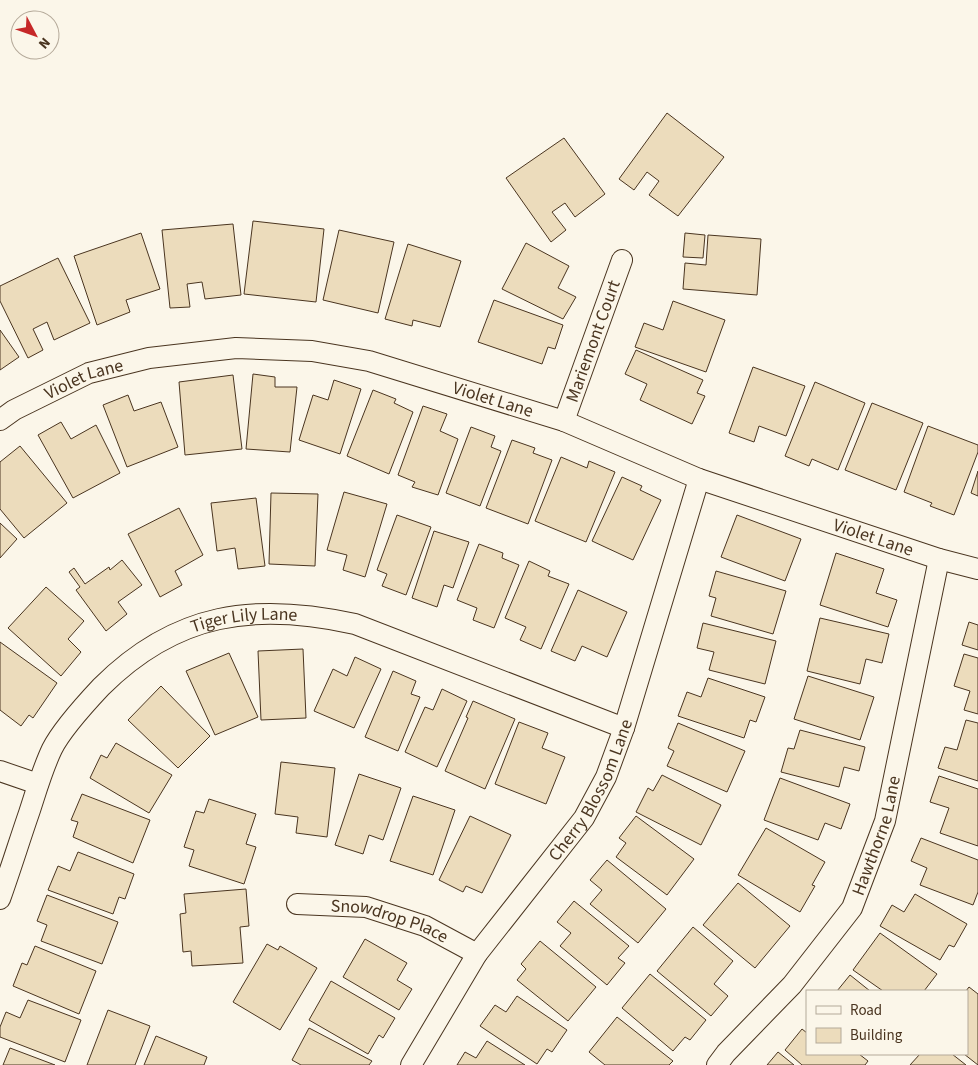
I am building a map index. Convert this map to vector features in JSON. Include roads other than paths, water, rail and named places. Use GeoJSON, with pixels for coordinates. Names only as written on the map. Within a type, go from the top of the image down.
{"type":"FeatureCollection","features":[{"type":"Feature","properties":{"kind":"street","name":"Mariemont Court"},"geometry":{"type":"LineString","coordinates":[[564,422],[622,260]]}},
{"type":"Feature","properties":{"kind":"street","name":"Violet Lane"},"geometry":{"type":"LineString","coordinates":[[0,420],[14,410],[89,373],[148,358],[236,348],[312,352],[369,361],[564,422],[699,479],[939,559],[978,569]]}},
{"type":"Feature","properties":{"kind":"street","name":"Cherry Blossom Lane"},"geometry":{"type":"LineString","coordinates":[[411,1065],[477,954],[584,818],[606,777],[624,728],[699,479]]}},
{"type":"Feature","properties":{"kind":"street","name":"Hawthorne Lane"},"geometry":{"type":"LineString","coordinates":[[716,1065],[792,985],[852,908],[885,821],[939,559]]}},
{"type":"Feature","properties":{"kind":"street","name":"Tiger Lily Lane"},"geometry":{"type":"LineString","coordinates":[[0,899],[38,784],[53,748],[84,705],[118,672],[144,652],[183,629],[219,618],[252,613],[286,613],[320,616],[355,624],[624,728]]}},
{"type":"Feature","properties":{"kind":"street"},"geometry":{"type":"LineString","coordinates":[[0,771],[38,784]]}},
{"type":"Feature","properties":{"kind":"street","name":"Snowdrop Place"},"geometry":{"type":"LineString","coordinates":[[297,904],[366,908],[425,926],[477,954]]}}]}
